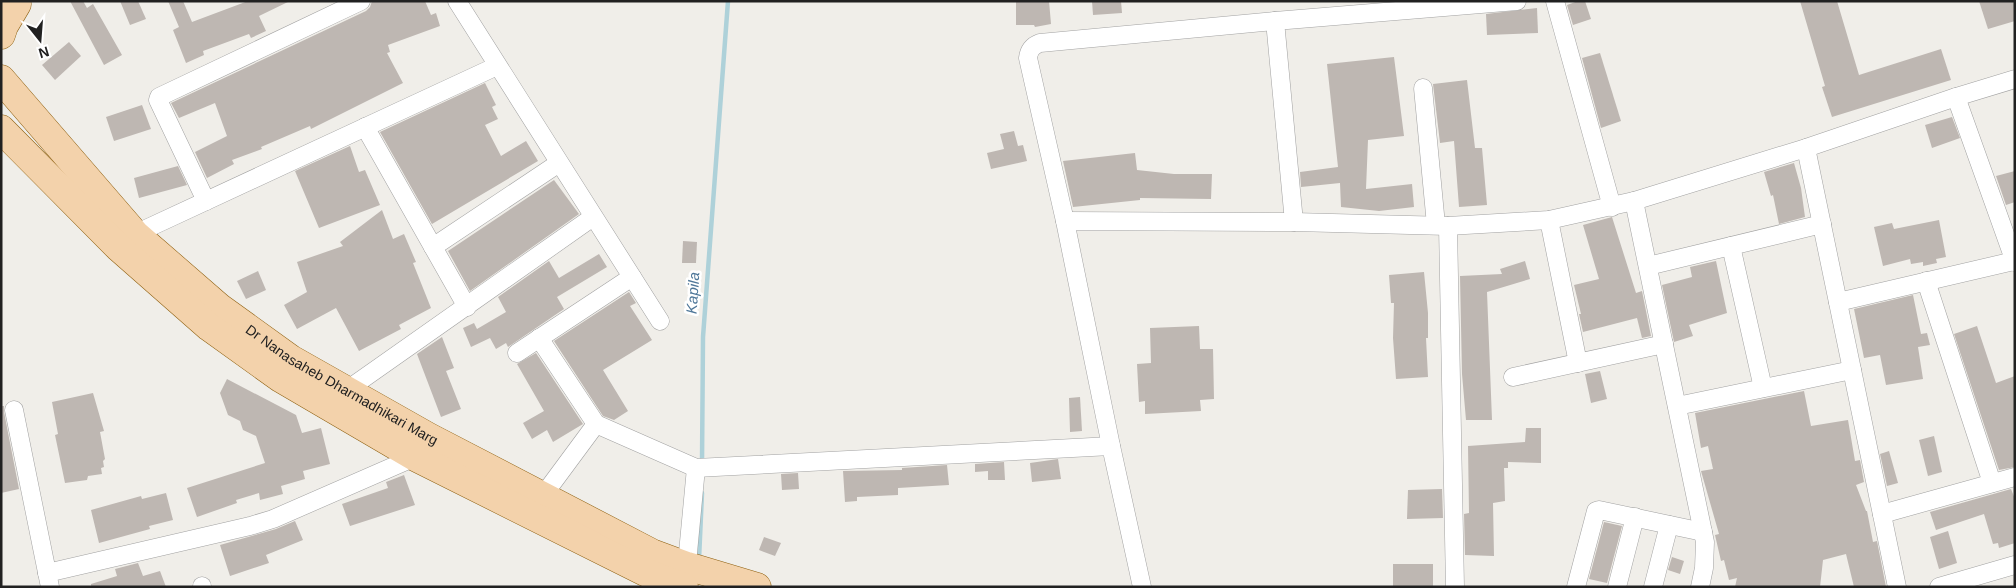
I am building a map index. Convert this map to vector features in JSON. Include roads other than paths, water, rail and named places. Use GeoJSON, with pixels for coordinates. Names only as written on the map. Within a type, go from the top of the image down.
{"type":"FeatureCollection","features":[{"type":"Feature","properties":{"kind":"main road"},"geometry":{"type":"LineString","coordinates":[[1,35],[17,4]]}},
{"type":"Feature","properties":{"kind":"main road","name":"Dr Nanasaheb Dharmadhikari Marg"},"geometry":{"type":"LineString","coordinates":[[5,80],[126,241],[291,360],[347,390],[422,447],[647,573],[685,580],[757,587]]}},
{"type":"Feature","properties":{"kind":"main road","name":"Dr Nanasaheb Dharmadhikari Marg"},"geometry":{"type":"LineString","coordinates":[[2,129],[126,241],[209,327],[280,378],[422,447],[542,497],[652,553],[685,580]]}},
{"type":"Feature","properties":{"kind":"street"},"geometry":{"type":"LineString","coordinates":[[206,201],[158,100],[159,97],[361,1]]}},
{"type":"Feature","properties":{"kind":"street"},"geometry":{"type":"LineString","coordinates":[[457,1],[660,321]]}},
{"type":"Feature","properties":{"kind":"street"},"geometry":{"type":"LineString","coordinates":[[1142,587],[1111,446],[1066,221],[1028,58],[1031,49],[1040,43],[1517,1]]}},
{"type":"Feature","properties":{"kind":"street"},"geometry":{"type":"LineString","coordinates":[[1555,1],[1612,207]]}},
{"type":"Feature","properties":{"kind":"street"},"geometry":{"type":"LineString","coordinates":[[1275,21],[1294,222]]}},
{"type":"Feature","properties":{"kind":"street"},"geometry":{"type":"LineString","coordinates":[[126,241],[206,201],[497,66]]}},
{"type":"Feature","properties":{"kind":"street"},"geometry":{"type":"LineString","coordinates":[[1066,221],[1442,225],[1549,220],[1612,207],[1806,148],[2015,79]]}},
{"type":"Feature","properties":{"kind":"street"},"geometry":{"type":"LineString","coordinates":[[1423,88],[1442,225],[1455,587]]}},
{"type":"Feature","properties":{"kind":"street"},"geometry":{"type":"LineString","coordinates":[[1838,302],[2015,262],[1956,97]]}},
{"type":"Feature","properties":{"kind":"street"},"geometry":{"type":"LineString","coordinates":[[366,126],[467,307]]}},
{"type":"Feature","properties":{"kind":"street"},"geometry":{"type":"LineString","coordinates":[[1806,148],[1897,587]]}},
{"type":"Feature","properties":{"kind":"street"},"geometry":{"type":"LineString","coordinates":[[433,247],[559,163]]}},
{"type":"Feature","properties":{"kind":"street"},"geometry":{"type":"LineString","coordinates":[[1634,200],[1703,532],[1705,557],[1700,587]]}},
{"type":"Feature","properties":{"kind":"street"},"geometry":{"type":"LineString","coordinates":[[347,390],[594,217]]}},
{"type":"Feature","properties":{"kind":"street"},"geometry":{"type":"LineString","coordinates":[[1549,220],[1578,363]]}},
{"type":"Feature","properties":{"kind":"street"},"geometry":{"type":"LineString","coordinates":[[1648,266],[1822,224]]}},
{"type":"Feature","properties":{"kind":"street"},"geometry":{"type":"LineString","coordinates":[[1731,246],[1763,388]]}},
{"type":"Feature","properties":{"kind":"street"},"geometry":{"type":"LineString","coordinates":[[517,353],[632,277]]}},
{"type":"Feature","properties":{"kind":"street"},"geometry":{"type":"LineString","coordinates":[[1926,281],[1992,483]]}},
{"type":"Feature","properties":{"kind":"street"},"geometry":{"type":"LineString","coordinates":[[540,338],[596,424],[696,468],[1111,446]]}},
{"type":"Feature","properties":{"kind":"street"},"geometry":{"type":"LineString","coordinates":[[1513,377],[1664,344]]}},
{"type":"Feature","properties":{"kind":"street"},"geometry":{"type":"LineString","coordinates":[[1677,406],[1852,370]]}},
{"type":"Feature","properties":{"kind":"street"},"geometry":{"type":"LineString","coordinates":[[14,410],[49,580],[258,524],[304,506],[422,447]]}},
{"type":"Feature","properties":{"kind":"street"},"geometry":{"type":"LineString","coordinates":[[542,497],[596,424]]}},
{"type":"Feature","properties":{"kind":"street"},"geometry":{"type":"LineString","coordinates":[[685,580],[696,468]]}},
{"type":"Feature","properties":{"kind":"street"},"geometry":{"type":"LineString","coordinates":[[1882,514],[2015,476]]}},
{"type":"Feature","properties":{"kind":"street"},"geometry":{"type":"LineString","coordinates":[[1576,587],[1596,511],[1635,517],[1703,532]]}},
{"type":"Feature","properties":{"kind":"street"},"geometry":{"type":"LineString","coordinates":[[1617,587],[1635,517]]}},
{"type":"Feature","properties":{"kind":"street"},"geometry":{"type":"LineString","coordinates":[[1653,587],[1669,525]]}},
{"type":"Feature","properties":{"kind":"street"},"geometry":{"type":"LineString","coordinates":[[1939,587],[2015,565]]}},
{"type":"Feature","properties":{"kind":"waterway","name":"Kapila"},"geometry":{"type":"LineString","coordinates":[[702,463],[703,337],[728,1]]}},
{"type":"Feature","properties":{"kind":"waterway","name":"Kapila"},"geometry":{"type":"LineString","coordinates":[[699,560],[702,493]]}}]}
